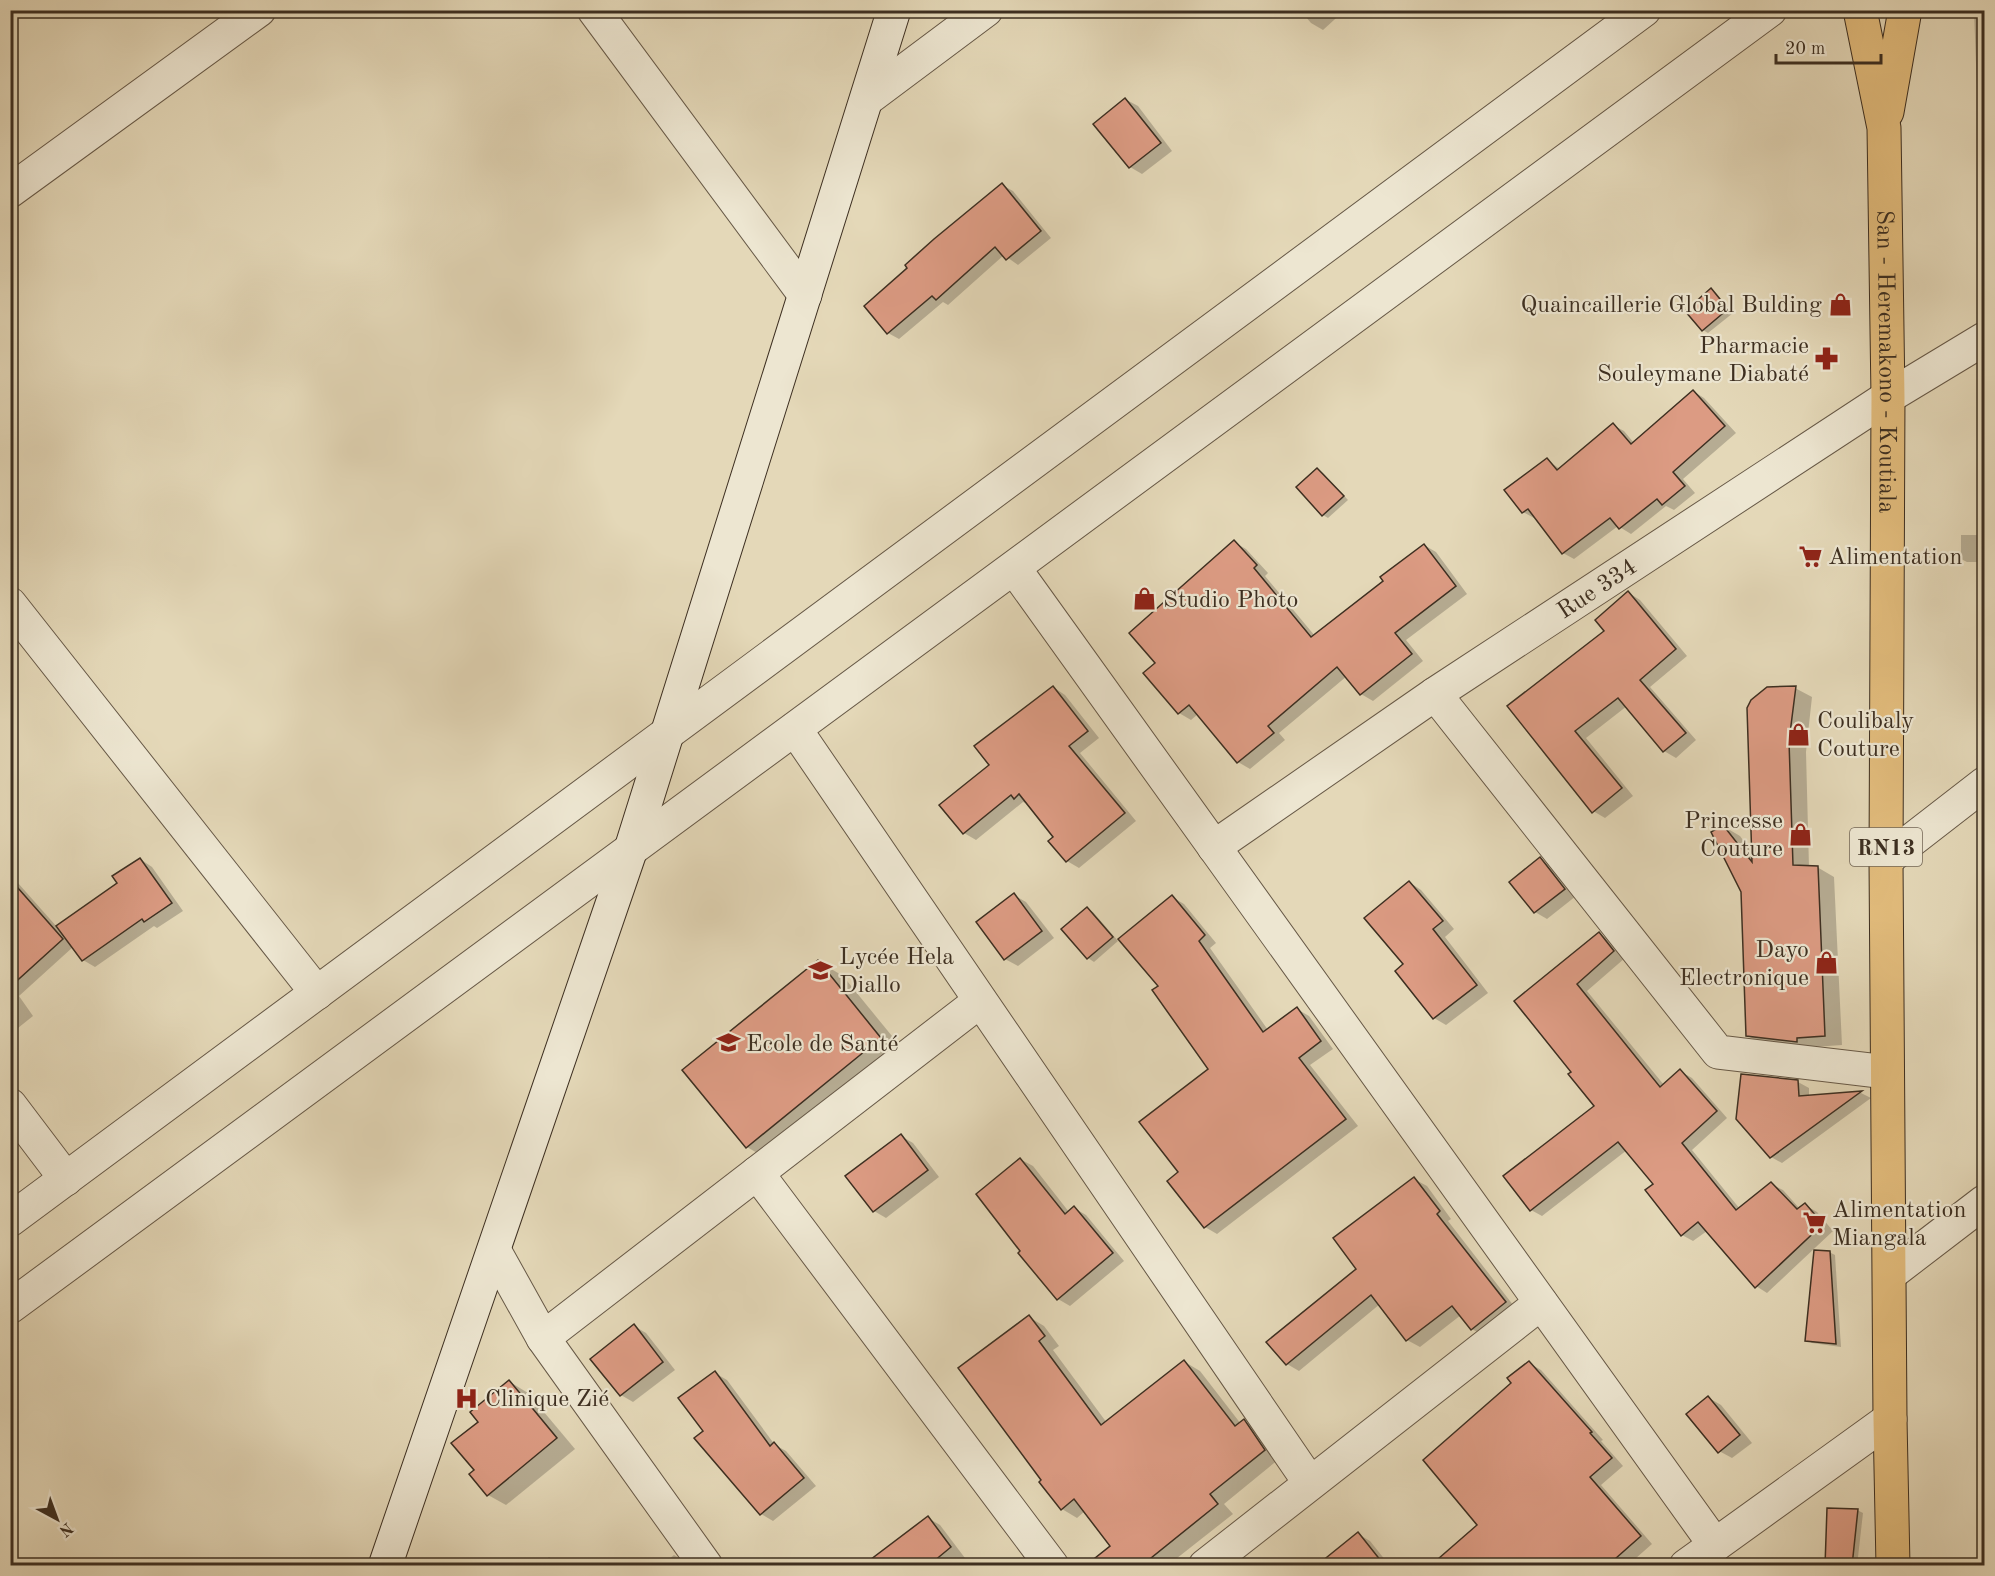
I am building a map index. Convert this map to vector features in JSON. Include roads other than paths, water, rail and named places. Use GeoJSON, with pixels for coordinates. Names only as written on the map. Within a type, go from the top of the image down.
{"type":"FeatureCollection","features":[{"type":"Feature","properties":{"kind":"main road","name":"RN13"},"geometry":{"type":"LineString","coordinates":[[1860,10],[1884,128]]}},
{"type":"Feature","properties":{"kind":"main road","name":"RN13"},"geometry":{"type":"LineString","coordinates":[[1884,128],[1905,10]]}},
{"type":"Feature","properties":{"kind":"main road","name":"San - Heremakono - Koutiala"},"geometry":{"type":"LineString","coordinates":[[1884,128],[1888,397],[1887,1072],[1893,1566]]}},
{"type":"Feature","properties":{"kind":"street"},"geometry":{"type":"LineString","coordinates":[[10,191],[259,10]]}},
{"type":"Feature","properties":{"kind":"street"},"geometry":{"type":"LineString","coordinates":[[594,10],[805,295]]}},
{"type":"Feature","properties":{"kind":"street"},"geometry":{"type":"LineString","coordinates":[[385,1566],[631,849],[894,10]]}},
{"type":"Feature","properties":{"kind":"street"},"geometry":{"type":"LineString","coordinates":[[867,99],[986,10]]}},
{"type":"Feature","properties":{"kind":"street"},"geometry":{"type":"LineString","coordinates":[[10,1220],[1644,10]]}},
{"type":"Feature","properties":{"kind":"street"},"geometry":{"type":"LineString","coordinates":[[10,1307],[1770,10]]}},
{"type":"Feature","properties":{"kind":"street","name":"Rue 334"},"geometry":{"type":"LineString","coordinates":[[1214,847],[1435,694],[1888,397],[1984,339]]}},
{"type":"Feature","properties":{"kind":"street"},"geometry":{"type":"LineString","coordinates":[[1014,568],[1715,1545]]}},
{"type":"Feature","properties":{"kind":"street"},"geometry":{"type":"LineString","coordinates":[[10,604],[317,993]]}},
{"type":"Feature","properties":{"kind":"street"},"geometry":{"type":"LineString","coordinates":[[1435,694],[1718,1052],[1887,1072]]}},
{"type":"Feature","properties":{"kind":"street"},"geometry":{"type":"LineString","coordinates":[[795,729],[1310,1483]]}},
{"type":"Feature","properties":{"kind":"street"},"geometry":{"type":"LineString","coordinates":[[1886,860],[1984,784]]}},
{"type":"Feature","properties":{"kind":"street"},"geometry":{"type":"LineString","coordinates":[[543,1338],[981,1001]]}},
{"type":"Feature","properties":{"kind":"street"},"geometry":{"type":"LineString","coordinates":[[10,1105],[66,1179]]}},
{"type":"Feature","properties":{"kind":"street"},"geometry":{"type":"LineString","coordinates":[[758,1173],[1052,1566]]}},
{"type":"Feature","properties":{"kind":"street"},"geometry":{"type":"LineString","coordinates":[[1890,1274],[1984,1202]]}},
{"type":"Feature","properties":{"kind":"street"},"geometry":{"type":"LineString","coordinates":[[494,1250],[543,1338],[706,1566]]}},
{"type":"Feature","properties":{"kind":"street"},"geometry":{"type":"LineString","coordinates":[[1205,1566],[1541,1303]]}},
{"type":"Feature","properties":{"kind":"street"},"geometry":{"type":"LineString","coordinates":[[1686,1566],[1890,1419]]}},
{"type":"Feature","properties":{"kind":"place","name":"Quaincaillerie Global Bulding"},"geometry":{"type":"Point","coordinates":[1840,304]}},
{"type":"Feature","properties":{"kind":"place","name":"Pharmacie Souleymane Diabaté"},"geometry":{"type":"Point","coordinates":[1827,359]}},
{"type":"Feature","properties":{"kind":"place","name":"Alimentation"},"geometry":{"type":"Point","coordinates":[1810,556]}},
{"type":"Feature","properties":{"kind":"place","name":"Studio Photo"},"geometry":{"type":"Point","coordinates":[1145,599]}},
{"type":"Feature","properties":{"kind":"place","name":"Coulibaly Couture"},"geometry":{"type":"Point","coordinates":[1799,734]}},
{"type":"Feature","properties":{"kind":"place","name":"Princesse Couture"},"geometry":{"type":"Point","coordinates":[1801,834]}},
{"type":"Feature","properties":{"kind":"place","name":"Dayo Electronique"},"geometry":{"type":"Point","coordinates":[1827,963]}},
{"type":"Feature","properties":{"kind":"place","name":"Lycée Hela Diallo"},"geometry":{"type":"Point","coordinates":[821,970]}},
{"type":"Feature","properties":{"kind":"place","name":"Ecole de Santé"},"geometry":{"type":"Point","coordinates":[728,1043]}},
{"type":"Feature","properties":{"kind":"place","name":"Alimentation Miangala"},"geometry":{"type":"Point","coordinates":[1814,1223]}},
{"type":"Feature","properties":{"kind":"place","name":"Clinique Zié"},"geometry":{"type":"Point","coordinates":[467,1398]}}]}
